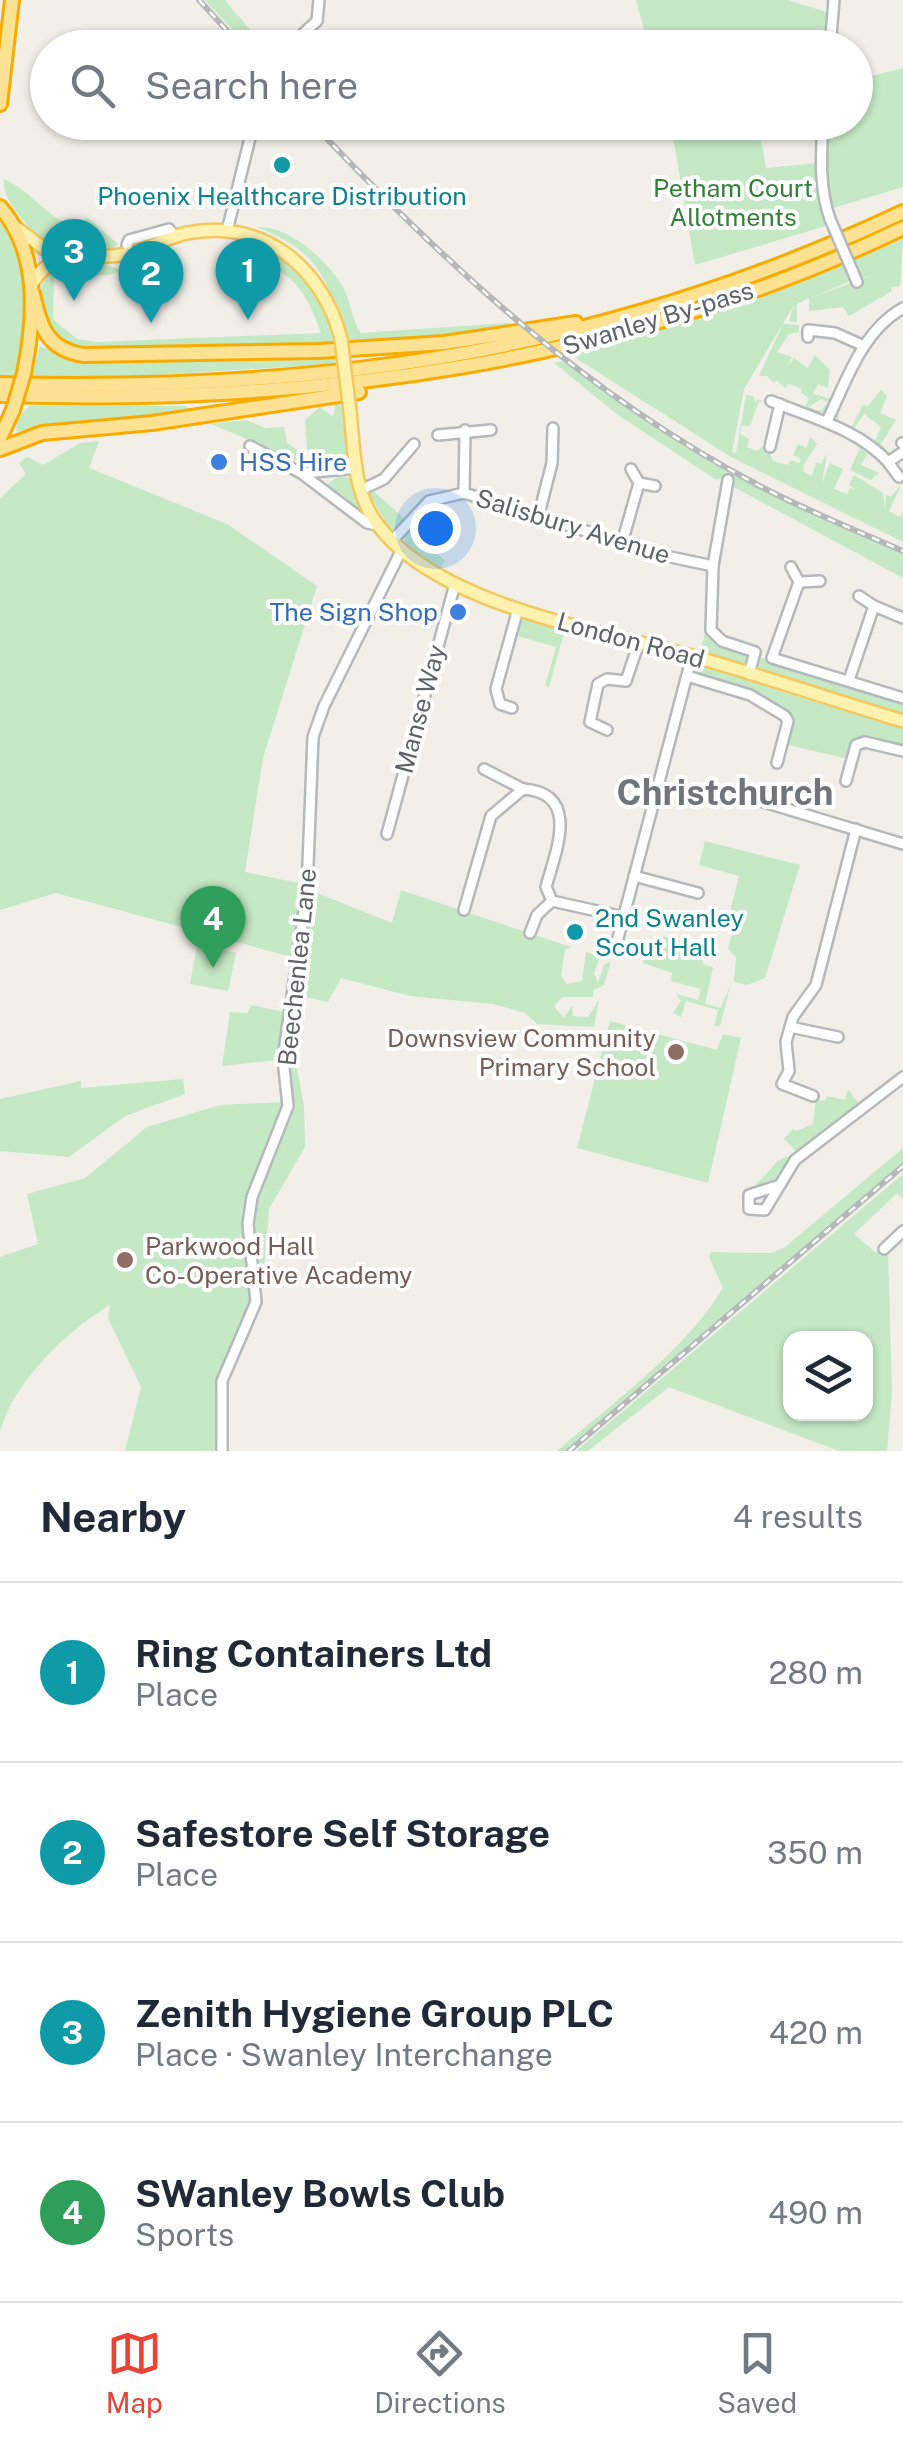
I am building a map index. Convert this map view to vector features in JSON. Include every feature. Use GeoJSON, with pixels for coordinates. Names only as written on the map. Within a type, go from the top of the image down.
{"type":"FeatureCollection","features":[{"type":"Feature","properties":{"kind":"highway"},"geometry":{"type":"LineString","coordinates":[[0,104],[12,0]]}},
{"type":"Feature","properties":{"kind":"highway"},"geometry":{"type":"LineString","coordinates":[[0,207],[14,225],[42,329],[56,346],[78,355],[444,343],[567,326],[708,292]]}},
{"type":"Feature","properties":{"kind":"highway","name":"Swanley By-pass"},"geometry":{"type":"LineString","coordinates":[[708,292],[903,212]]}},
{"type":"Feature","properties":{"kind":"highway","name":"Swanley By-pass"},"geometry":{"type":"LineString","coordinates":[[405,379],[621,333],[744,294],[903,228]]}},
{"type":"Feature","properties":{"kind":"highway"},"geometry":{"type":"LineString","coordinates":[[0,438],[24,373],[32,289]]}},
{"type":"Feature","properties":{"kind":"highway"},"geometry":{"type":"LineString","coordinates":[[0,384],[234,381],[370,370],[516,346],[616,322],[708,292]]}},
{"type":"Feature","properties":{"kind":"highway"},"geometry":{"type":"LineString","coordinates":[[0,396],[258,392],[405,379]]}},
{"type":"Feature","properties":{"kind":"highway"},"geometry":{"type":"LineString","coordinates":[[0,449],[31,434],[256,409],[387,387],[405,379]]}},
{"type":"Feature","properties":{"kind":"main road","name":"London Road"},"geometry":{"type":"LineString","coordinates":[[14,225],[43,248],[75,256]]}},
{"type":"Feature","properties":{"kind":"main road","name":"London Road"},"geometry":{"type":"LineString","coordinates":[[32,289],[54,260],[125,254],[175,236],[227,232],[273,245],[302,265],[325,296],[341,339],[361,490],[377,524],[397,545],[456,584],[518,609],[692,656],[903,721]]}},
{"type":"Feature","properties":{"kind":"street"},"geometry":{"type":"LineString","coordinates":[[310,30],[320,12],[319,0]]}},
{"type":"Feature","properties":{"kind":"street"},"geometry":{"type":"LineString","coordinates":[[832,30],[834,0]]}},
{"type":"Feature","properties":{"kind":"street"},"geometry":{"type":"LineString","coordinates":[[227,232],[250,140]]}},
{"type":"Feature","properties":{"kind":"street"},"geometry":{"type":"LineString","coordinates":[[823,140],[823,186],[830,219],[857,282]]}},
{"type":"Feature","properties":{"kind":"street"},"geometry":{"type":"LineString","coordinates":[[128,245],[129,240],[153,230],[169,229],[175,236]]}},
{"type":"Feature","properties":{"kind":"street"},"geometry":{"type":"LineString","coordinates":[[827,421],[850,386],[864,346],[878,325],[903,308]]}},
{"type":"Feature","properties":{"kind":"street"},"geometry":{"type":"LineString","coordinates":[[808,337],[808,330],[822,330],[864,346]]}},
{"type":"Feature","properties":{"kind":"street"},"geometry":{"type":"LineString","coordinates":[[774,441],[776,402],[827,421],[872,447],[899,477]]}},
{"type":"Feature","properties":{"kind":"street"},"geometry":{"type":"LineString","coordinates":[[539,514],[552,463],[552,428]]}},
{"type":"Feature","properties":{"kind":"street"},"geometry":{"type":"LineString","coordinates":[[464,493],[465,430]]}},
{"type":"Feature","properties":{"kind":"street"},"geometry":{"type":"LineString","coordinates":[[438,435],[491,430]]}},
{"type":"Feature","properties":{"kind":"street"},"geometry":{"type":"LineString","coordinates":[[361,490],[384,479],[414,444]]}},
{"type":"Feature","properties":{"kind":"street","name":"London Road"},"geometry":{"type":"LineString","coordinates":[[250,446],[300,473],[367,523],[377,524]]}},
{"type":"Feature","properties":{"kind":"street"},"geometry":{"type":"LineString","coordinates":[[888,462],[903,446]]}},
{"type":"Feature","properties":{"kind":"street"},"geometry":{"type":"LineString","coordinates":[[300,473],[356,468]]}},
{"type":"Feature","properties":{"kind":"street"},"geometry":{"type":"LineString","coordinates":[[622,543],[639,483],[631,469]]}},
{"type":"Feature","properties":{"kind":"street"},"geometry":{"type":"LineString","coordinates":[[728,480],[713,566],[711,630],[722,640],[755,652],[749,674]]}},
{"type":"Feature","properties":{"kind":"street"},"geometry":{"type":"LineString","coordinates":[[639,483],[656,486]]}},
{"type":"Feature","properties":{"kind":"street","name":"Salisbury Avenue"},"geometry":{"type":"LineString","coordinates":[[397,545],[430,501],[464,493],[622,543],[713,566]]}},
{"type":"Feature","properties":{"kind":"street","name":"Beechenlea Lane"},"geometry":{"type":"LineString","coordinates":[[222,1451],[222,1381],[256,1302],[248,1224],[252,1197],[288,1106],[283,1060],[306,890],[314,738],[324,706],[397,545]]}},
{"type":"Feature","properties":{"kind":"street"},"geometry":{"type":"LineString","coordinates":[[792,568],[799,582],[772,658],[903,698]]}},
{"type":"Feature","properties":{"kind":"street"},"geometry":{"type":"LineString","coordinates":[[799,582],[820,581]]}},
{"type":"Feature","properties":{"kind":"street","name":"Manse Way"},"geometry":{"type":"LineString","coordinates":[[387,834],[456,584]]}},
{"type":"Feature","properties":{"kind":"street"},"geometry":{"type":"LineString","coordinates":[[858,596],[903,618]]}},
{"type":"Feature","properties":{"kind":"street"},"geometry":{"type":"LineString","coordinates":[[849,680],[874,606]]}},
{"type":"Feature","properties":{"kind":"street"},"geometry":{"type":"LineString","coordinates":[[512,708],[500,704],[496,689],[518,609]]}},
{"type":"Feature","properties":{"kind":"street"},"geometry":{"type":"LineString","coordinates":[[608,730],[590,722],[598,684],[607,679],[626,681],[639,642]]}},
{"type":"Feature","properties":{"kind":"street"},"geometry":{"type":"LineString","coordinates":[[617,942],[692,656]]}},
{"type":"Feature","properties":{"kind":"street"},"geometry":{"type":"LineString","coordinates":[[687,676],[750,696],[785,716],[788,720],[777,763]]}},
{"type":"Feature","properties":{"kind":"street"},"geometry":{"type":"LineString","coordinates":[[846,781],[856,746],[865,742],[903,751]]}},
{"type":"Feature","properties":{"kind":"street"},"geometry":{"type":"LineString","coordinates":[[484,769],[548,797],[561,821],[561,843],[546,887],[552,901]]}},
{"type":"Feature","properties":{"kind":"street"},"geometry":{"type":"LineString","coordinates":[[464,910],[491,816],[523,789]]}},
{"type":"Feature","properties":{"kind":"street"},"geometry":{"type":"LineString","coordinates":[[726,791],[903,844]]}},
{"type":"Feature","properties":{"kind":"street"},"geometry":{"type":"LineString","coordinates":[[813,1096],[782,1084],[789,1071],[786,1042],[790,1027],[816,985],[856,830]]}},
{"type":"Feature","properties":{"kind":"street"},"geometry":{"type":"LineString","coordinates":[[634,876],[698,893]]}},
{"type":"Feature","properties":{"kind":"street"},"geometry":{"type":"LineString","coordinates":[[552,901],[624,917]]}},
{"type":"Feature","properties":{"kind":"street"},"geometry":{"type":"LineString","coordinates":[[530,933],[537,916],[552,901]]}},
{"type":"Feature","properties":{"kind":"street"},"geometry":{"type":"LineString","coordinates":[[824,1034],[827,1021]]}},
{"type":"Feature","properties":{"kind":"street"},"geometry":{"type":"LineString","coordinates":[[790,1027],[838,1036]]}},
{"type":"Feature","properties":{"kind":"street"},"geometry":{"type":"LineString","coordinates":[[777,1186],[801,1155],[903,1077]]}},
{"type":"Feature","properties":{"kind":"street"},"geometry":{"type":"LineString","coordinates":[[884,1249],[903,1231]]}},
{"type":"Feature","properties":{"kind":"green space"},"geometry":{"type":"Polygon","coordinates":[[[205,0],[225,0],[251,30],[232,30],[205,0]]]}},
{"type":"Feature","properties":{"kind":"green space"},"geometry":{"type":"Polygon","coordinates":[[[636,0],[788,0],[829,13],[828,30],[644,30],[636,0]]]}},
{"type":"Feature","properties":{"kind":"green space"},"geometry":{"type":"Polygon","coordinates":[[[903,68],[903,187],[830,209],[826,140],[873,140],[873,76],[903,68]]]}},
{"type":"Feature","properties":{"kind":"green space","name":"Petham Court Allotments"},"geometry":{"type":"Polygon","coordinates":[[[674,140],[761,140],[766,168],[818,163],[820,203],[829,225],[695,265],[674,140]]]}},
{"type":"Feature","properties":{"kind":"green space"},"geometry":{"type":"Polygon","coordinates":[[[4,179],[68,225],[88,218],[118,244],[111,250],[83,251],[48,243],[28,227],[13,207],[4,179]]]}},
{"type":"Feature","properties":{"kind":"green space"},"geometry":{"type":"Polygon","coordinates":[[[0,222],[17,257],[25,299],[23,343],[12,379],[0,379],[0,222]]]}},
{"type":"Feature","properties":{"kind":"green space"},"geometry":{"type":"Polygon","coordinates":[[[257,227],[282,232],[319,257],[344,289],[361,333],[508,323],[515,327],[508,333],[352,344],[321,274],[311,261],[299,249],[257,227]]]}},
{"type":"Feature","properties":{"kind":"green space"},"geometry":{"type":"Polygon","coordinates":[[[903,238],[900,286],[891,287],[892,291],[849,316],[843,307],[809,311],[809,298],[797,304],[797,322],[789,321],[794,305],[744,389],[732,452],[736,453],[746,395],[753,396],[756,403],[758,399],[767,403],[759,401],[750,426],[742,425],[740,434],[749,439],[747,447],[757,451],[766,444],[773,461],[788,465],[791,460],[799,463],[801,459],[793,455],[798,444],[806,448],[811,437],[817,444],[803,466],[804,472],[812,476],[816,462],[821,464],[827,453],[822,483],[830,463],[843,469],[834,489],[847,494],[850,488],[857,491],[849,485],[854,475],[883,493],[885,510],[886,495],[891,497],[901,485],[889,511],[900,517],[903,512],[903,542],[731,457],[571,355],[744,305],[846,263],[850,281],[813,297],[876,274],[863,278],[852,261],[903,238]]]}},
{"type":"Feature","properties":{"kind":"green space"},"geometry":{"type":"Polygon","coordinates":[[[233,241],[270,252],[300,276],[322,308],[333,344],[87,351],[63,345],[42,310],[41,291],[48,272],[86,263],[124,270],[109,275],[54,278],[53,319],[77,339],[97,342],[321,333],[313,311],[295,284],[286,275],[229,244],[233,241]]]}},
{"type":"Feature","properties":{"kind":"green space"},"geometry":{"type":"Polygon","coordinates":[[[783,324],[799,325],[799,332],[789,334],[777,352],[792,357],[786,368],[794,358],[808,368],[815,355],[830,370],[828,388],[818,384],[813,394],[833,399],[831,404],[821,399],[808,407],[821,411],[825,405],[829,408],[824,413],[804,410],[809,398],[801,393],[802,389],[789,384],[785,388],[777,380],[774,383],[767,376],[759,376],[783,324]]]}},
{"type":"Feature","properties":{"kind":"green space"},"geometry":{"type":"Polygon","coordinates":[[[40,346],[82,362],[337,359],[334,364],[109,378],[31,378],[40,346]]]}},
{"type":"Feature","properties":{"kind":"green space"},"geometry":{"type":"Polygon","coordinates":[[[563,361],[721,467],[903,554],[903,578],[732,486],[730,479],[715,479],[618,415],[554,363],[563,361]]]}},
{"type":"Feature","properties":{"kind":"green space"},"geometry":{"type":"Polygon","coordinates":[[[881,390],[887,396],[880,413],[896,420],[881,444],[892,455],[874,443],[881,427],[864,414],[853,430],[840,423],[851,428],[863,405],[868,406],[881,390]]]}},
{"type":"Feature","properties":{"kind":"green space"},"geometry":{"type":"Polygon","coordinates":[[[336,401],[344,410],[348,455],[344,460],[315,458],[307,448],[305,420],[320,407],[333,417],[336,401]]]}},
{"type":"Feature","properties":{"kind":"green space"},"geometry":{"type":"Polygon","coordinates":[[[29,406],[185,406],[192,410],[16,431],[18,418],[29,406]]]}},
{"type":"Feature","properties":{"kind":"green space"},"geometry":{"type":"Polygon","coordinates":[[[246,420],[265,428],[284,427],[287,443],[301,452],[308,465],[211,424],[246,420]]]}},
{"type":"Feature","properties":{"kind":"green space"},"geometry":{"type":"Polygon","coordinates":[[[99,441],[89,468],[227,524],[317,586],[263,758],[245,872],[303,884],[292,957],[56,893],[0,910],[0,498],[26,474],[19,463],[27,457],[43,465],[80,443],[99,441]]]}},
{"type":"Feature","properties":{"kind":"green space"},"geometry":{"type":"Polygon","coordinates":[[[860,447],[867,454],[861,465],[879,473],[871,480],[850,470],[860,447]]]}},
{"type":"Feature","properties":{"kind":"green space"},"geometry":{"type":"Polygon","coordinates":[[[340,475],[354,480],[367,519],[325,486],[340,475]]]}},
{"type":"Feature","properties":{"kind":"green space"},"geometry":{"type":"Polygon","coordinates":[[[372,490],[406,520],[398,529],[390,529],[369,495],[372,490]]]}},
{"type":"Feature","properties":{"kind":"green space"},"geometry":{"type":"Polygon","coordinates":[[[411,527],[445,561],[439,569],[404,542],[411,527]]]}},
{"type":"Feature","properties":{"kind":"green space"},"geometry":{"type":"Polygon","coordinates":[[[522,619],[565,629],[549,687],[545,686],[556,647],[518,636],[522,619]]]}},
{"type":"Feature","properties":{"kind":"green space"},"geometry":{"type":"Polygon","coordinates":[[[707,624],[710,631],[749,653],[747,664],[722,662],[701,650],[707,624]]]}},
{"type":"Feature","properties":{"kind":"green space"},"geometry":{"type":"Polygon","coordinates":[[[759,657],[903,701],[903,717],[756,670],[759,657]]]}},
{"type":"Feature","properties":{"kind":"green space"},"geometry":{"type":"Polygon","coordinates":[[[696,665],[903,729],[903,746],[864,739],[848,759],[785,744],[789,716],[697,677],[696,665]]]}},
{"type":"Feature","properties":{"kind":"green space"},"geometry":{"type":"Polygon","coordinates":[[[705,841],[800,865],[765,978],[747,985],[734,982],[736,957],[728,949],[736,918],[729,916],[739,876],[699,865],[705,841]]]}},
{"type":"Feature","properties":{"kind":"green space"},"geometry":{"type":"Polygon","coordinates":[[[310,890],[392,923],[401,890],[571,947],[565,950],[561,976],[567,984],[582,981],[586,952],[600,957],[594,973],[598,983],[604,965],[611,961],[604,985],[593,990],[593,997],[562,997],[554,1006],[564,1018],[572,1005],[573,1016],[588,1017],[599,1000],[594,1027],[537,1024],[525,1013],[493,1004],[410,996],[341,978],[328,1002],[295,995],[310,890]]]}},
{"type":"Feature","properties":{"kind":"green space"},"geometry":{"type":"Polygon","coordinates":[[[663,936],[700,946],[703,964],[713,967],[705,1004],[721,1008],[731,983],[720,1026],[714,1026],[718,1010],[686,1001],[681,1017],[673,1013],[681,1001],[676,994],[698,1000],[701,989],[671,981],[672,973],[643,963],[646,950],[657,953],[663,936]]]}},
{"type":"Feature","properties":{"kind":"green space"},"geometry":{"type":"Polygon","coordinates":[[[197,945],[236,953],[228,991],[190,984],[197,945]]]}},
{"type":"Feature","properties":{"kind":"green space"},"geometry":{"type":"Polygon","coordinates":[[[251,1005],[285,1012],[278,1060],[222,1066],[230,1012],[248,1013],[251,1005]]]}},
{"type":"Feature","properties":{"kind":"green space"},"geometry":{"type":"Polygon","coordinates":[[[610,1021],[717,1050],[723,1034],[741,1038],[708,1183],[577,1148],[610,1021]]]}},
{"type":"Feature","properties":{"kind":"green space"},"geometry":{"type":"Polygon","coordinates":[[[290,1062],[297,1068],[304,1107],[305,1147],[269,1209],[264,1273],[258,1276],[251,1240],[255,1195],[292,1104],[290,1062]]]}},
{"type":"Feature","properties":{"kind":"green space"},"geometry":{"type":"Polygon","coordinates":[[[183,1079],[185,1094],[125,1116],[69,1157],[0,1151],[0,1099],[81,1081],[81,1088],[183,1079]]]}},
{"type":"Feature","properties":{"kind":"green space"},"geometry":{"type":"Polygon","coordinates":[[[848,1089],[860,1106],[777,1182],[754,1187],[778,1161],[797,1152],[784,1139],[793,1129],[813,1124],[816,1100],[825,1101],[827,1096],[845,1100],[848,1089]]]}},
{"type":"Feature","properties":{"kind":"green space","name":"Parkwood Hall Co-Operative Academy"},"geometry":{"type":"Polygon","coordinates":[[[286,1102],[255,1186],[249,1227],[251,1276],[173,1278],[171,1271],[152,1272],[168,1284],[253,1281],[250,1310],[217,1384],[216,1451],[125,1451],[141,1387],[108,1318],[110,1305],[44,1359],[17,1394],[0,1431],[0,1257],[38,1244],[27,1194],[85,1178],[147,1127],[220,1105],[286,1102]]]}},
{"type":"Feature","properties":{"kind":"green space"},"geometry":{"type":"Polygon","coordinates":[[[903,1148],[903,1164],[589,1433],[567,1451],[557,1451],[647,1375],[708,1311],[723,1288],[709,1257],[711,1252],[771,1253],[784,1248],[903,1148]]]}},
{"type":"Feature","properties":{"kind":"green space"},"geometry":{"type":"Polygon","coordinates":[[[903,1174],[903,1199],[897,1193],[854,1234],[875,1252],[888,1252],[892,1391],[887,1451],[839,1451],[669,1387],[588,1451],[576,1451],[903,1174]]]}},
{"type":"Feature","properties":{"kind":"railway"},"geometry":{"type":"LineString","coordinates":[[199,0],[226,30]]}},
{"type":"Feature","properties":{"kind":"railway"},"geometry":{"type":"LineString","coordinates":[[328,140],[465,275],[576,368],[634,410],[758,485],[903,551]]}},
{"type":"Feature","properties":{"kind":"railway"},"geometry":{"type":"LineString","coordinates":[[569,1451],[903,1166]]}},
{"type":"Feature","properties":{"kind":"place","name":"Phoenix Healthcare Distribution"},"geometry":{"type":"Point","coordinates":[282,165]}},
{"type":"Feature","properties":{"kind":"place","name":"Zenith Hygiene Group PLC"},"geometry":{"type":"Point","coordinates":[74,301]}},
{"type":"Feature","properties":{"kind":"place","name":"Ring Containers Ltd"},"geometry":{"type":"Point","coordinates":[248,320]}},
{"type":"Feature","properties":{"kind":"place","name":"Safestore Self Storage"},"geometry":{"type":"Point","coordinates":[151,323]}},
{"type":"Feature","properties":{"kind":"place","name":"HSS Hire"},"geometry":{"type":"Point","coordinates":[219,462]}},
{"type":"Feature","properties":{"kind":"place","name":"The Sign Shop"},"geometry":{"type":"Point","coordinates":[458,612]}},
{"type":"Feature","properties":{"kind":"place","name":"2nd Swanley Scout Hall"},"geometry":{"type":"Point","coordinates":[575,932]}},
{"type":"Feature","properties":{"kind":"place","name":"SWanley Bowls Club"},"geometry":{"type":"Point","coordinates":[213,968]}},
{"type":"Feature","properties":{"kind":"place","name":"Downsview Community Primary School"},"geometry":{"type":"Point","coordinates":[676,1052]}},
{"type":"Feature","properties":{"kind":"place","name":"Parkwood Hall Co-Operative Academy"},"geometry":{"type":"Point","coordinates":[125,1260]}},
{"type":"Feature","properties":{"kind":"district","name":"Christchurch"},"geometry":{"type":"Point","coordinates":[725,792]}}]}
